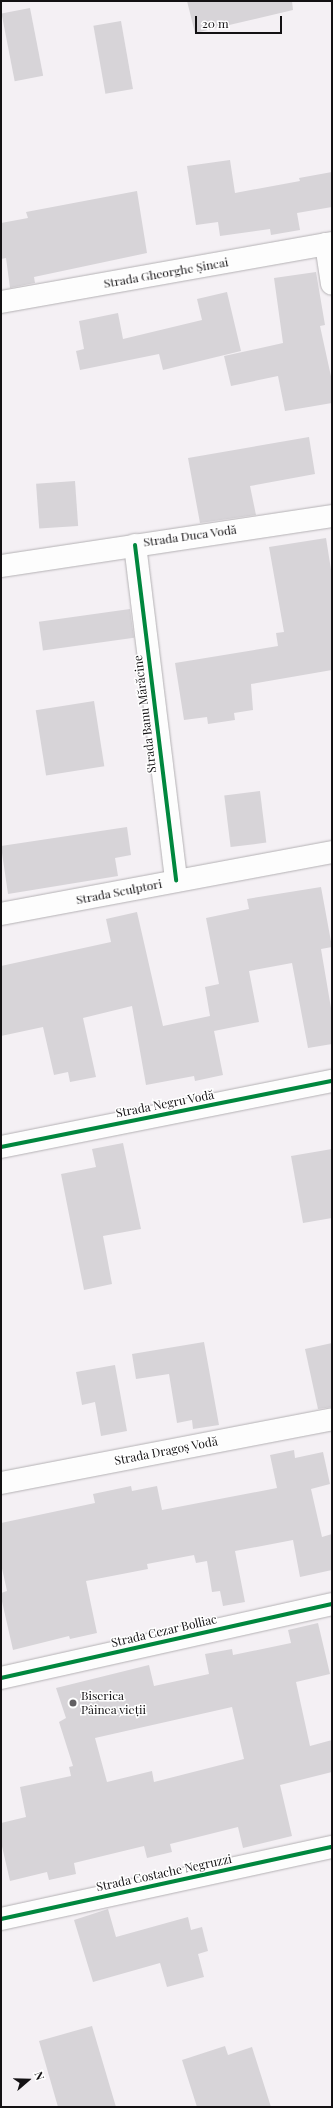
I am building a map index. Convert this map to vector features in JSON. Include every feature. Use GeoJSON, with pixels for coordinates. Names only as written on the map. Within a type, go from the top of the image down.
{"type":"FeatureCollection","features":[{"type":"Feature","properties":{"kind":"street"},"geometry":{"type":"LineString","coordinates":[[329,243],[332,284]]}},
{"type":"Feature","properties":{"kind":"street","name":"Strada Gheorghe Șincai"},"geometry":{"type":"LineString","coordinates":[[1,302],[329,243]]}},
{"type":"Feature","properties":{"kind":"street","name":"Strada Duca Vodă"},"geometry":{"type":"LineString","coordinates":[[1,566],[135,544],[332,516]]}},
{"type":"Feature","properties":{"kind":"street","name":"Strada Banu Mărăcine"},"geometry":{"type":"LineString","coordinates":[[135,544],[176,881]]}},
{"type":"Feature","properties":{"kind":"street","name":"Strada Sculptori"},"geometry":{"type":"LineString","coordinates":[[1,914],[332,852]]}},
{"type":"Feature","properties":{"kind":"street","name":"Strada Negru Vodă"},"geometry":{"type":"LineString","coordinates":[[1,1147],[332,1081]]}},
{"type":"Feature","properties":{"kind":"street","name":"Strada Dragoș Vodă"},"geometry":{"type":"LineString","coordinates":[[1,1484],[332,1419]]}},
{"type":"Feature","properties":{"kind":"street","name":"Strada Cezar Bolliac"},"geometry":{"type":"LineString","coordinates":[[1,1678],[332,1604]]}},
{"type":"Feature","properties":{"kind":"street","name":"Strada Costache Negruzzi"},"geometry":{"type":"LineString","coordinates":[[1,1919],[332,1847]]}},
{"type":"Feature","properties":{"kind":"building"},"geometry":{"type":"Polygon","coordinates":[[[187,1],[292,1],[293,10],[195,33],[187,1]]]}},
{"type":"Feature","properties":{"kind":"building"},"geometry":{"type":"Polygon","coordinates":[[[30,8],[43,76],[15,81],[2,14],[30,8]]]}},
{"type":"Feature","properties":{"kind":"building"},"geometry":{"type":"Polygon","coordinates":[[[121,21],[133,89],[105,94],[93,26],[121,21]]]}},
{"type":"Feature","properties":{"kind":"building"},"geometry":{"type":"Polygon","coordinates":[[[230,160],[235,193],[300,181],[299,178],[332,172],[332,207],[297,213],[300,230],[271,235],[270,229],[220,236],[218,222],[196,225],[187,166],[230,160]]]}},
{"type":"Feature","properties":{"kind":"building"},"geometry":{"type":"Polygon","coordinates":[[[137,191],[147,253],[34,277],[35,283],[10,288],[6,258],[1,259],[1,223],[28,218],[26,212],[137,191]]]}},
{"type":"Feature","properties":{"kind":"building"},"geometry":{"type":"Polygon","coordinates":[[[316,272],[325,325],[320,326],[332,381],[332,403],[285,411],[278,376],[231,386],[224,356],[283,343],[274,278],[316,272]]]}},
{"type":"Feature","properties":{"kind":"building"},"geometry":{"type":"Polygon","coordinates":[[[227,292],[241,351],[163,370],[159,354],[80,370],[76,351],[84,349],[79,321],[118,313],[123,339],[202,320],[197,299],[227,292]]]}},
{"type":"Feature","properties":{"kind":"building"},"geometry":{"type":"Polygon","coordinates":[[[309,437],[315,474],[250,486],[256,515],[200,523],[188,458],[309,437]]]}},
{"type":"Feature","properties":{"kind":"building"},"geometry":{"type":"Polygon","coordinates":[[[75,481],[78,526],[39,529],[36,484],[75,481]]]}},
{"type":"Feature","properties":{"kind":"building"},"geometry":{"type":"Polygon","coordinates":[[[326,538],[332,576],[332,670],[251,684],[253,710],[234,713],[235,720],[208,724],[207,717],[184,720],[175,663],[278,646],[276,633],[284,632],[269,547],[326,538]]]}},
{"type":"Feature","properties":{"kind":"building"},"geometry":{"type":"Polygon","coordinates":[[[130,609],[134,638],[43,651],[39,622],[130,609]]]}},
{"type":"Feature","properties":{"kind":"building"},"geometry":{"type":"Polygon","coordinates":[[[94,701],[104,766],[46,775],[36,710],[94,701]]]}},
{"type":"Feature","properties":{"kind":"building"},"geometry":{"type":"Polygon","coordinates":[[[260,791],[266,843],[231,847],[224,795],[260,791]]]}},
{"type":"Feature","properties":{"kind":"building"},"geometry":{"type":"Polygon","coordinates":[[[127,827],[131,855],[115,858],[118,876],[8,894],[1,846],[127,827]]]}},
{"type":"Feature","properties":{"kind":"building"},"geometry":{"type":"Polygon","coordinates":[[[321,887],[332,947],[321,949],[332,1014],[332,1044],[308,1048],[292,963],[249,971],[259,1022],[214,1031],[223,1075],[195,1081],[194,1076],[146,1085],[132,1006],[83,1018],[96,1077],[70,1082],[68,1072],[54,1075],[43,1027],[1,1036],[1,966],[111,942],[106,919],[137,912],[163,1026],[210,1016],[205,987],[219,984],[206,918],[249,909],[247,899],[321,887]]]}},
{"type":"Feature","properties":{"kind":"building"},"geometry":{"type":"Polygon","coordinates":[[[123,1143],[141,1229],[103,1236],[112,1284],[84,1290],[61,1174],[96,1167],[92,1149],[123,1143]]]}},
{"type":"Feature","properties":{"kind":"building"},"geometry":{"type":"Polygon","coordinates":[[[332,1149],[332,1218],[303,1223],[291,1156],[332,1149]]]}},
{"type":"Feature","properties":{"kind":"building"},"geometry":{"type":"Polygon","coordinates":[[[204,1342],[219,1425],[193,1429],[192,1420],[177,1423],[169,1374],[136,1379],[132,1354],[204,1342]]]}},
{"type":"Feature","properties":{"kind":"building"},"geometry":{"type":"Polygon","coordinates":[[[332,1343],[332,1407],[318,1409],[305,1349],[332,1343]]]}},
{"type":"Feature","properties":{"kind":"building"},"geometry":{"type":"Polygon","coordinates":[[[115,1365],[127,1431],[101,1436],[95,1402],[82,1405],[76,1372],[115,1365]]]}},
{"type":"Feature","properties":{"kind":"building"},"geometry":{"type":"Polygon","coordinates":[[[294,1450],[295,1458],[323,1452],[330,1484],[311,1489],[322,1537],[332,1534],[332,1570],[300,1577],[293,1540],[235,1551],[245,1602],[223,1606],[220,1591],[212,1592],[207,1561],[196,1563],[194,1555],[147,1564],[148,1569],[86,1581],[97,1633],[70,1639],[69,1636],[13,1650],[1,1597],[1,1593],[7,1591],[1,1564],[1,1523],[95,1503],[93,1494],[131,1486],[132,1491],[157,1486],[162,1510],[277,1488],[270,1455],[294,1450]]]}},
{"type":"Feature","properties":{"kind":"building"},"geometry":{"type":"Polygon","coordinates":[[[318,1623],[330,1674],[296,1682],[310,1746],[332,1740],[332,1772],[280,1785],[292,1836],[243,1848],[238,1827],[170,1844],[172,1852],[147,1858],[144,1846],[74,1863],[76,1874],[49,1880],[47,1872],[10,1881],[1,1842],[1,1823],[26,1817],[20,1787],[71,1776],[69,1767],[73,1766],[59,1722],[66,1718],[56,1688],[149,1665],[154,1686],[209,1674],[205,1654],[232,1649],[233,1655],[291,1643],[288,1630],[318,1623]],[[232,1707],[95,1738],[107,1782],[152,1771],[154,1782],[244,1759],[232,1707]]]}},
{"type":"Feature","properties":{"kind":"building"},"geometry":{"type":"Polygon","coordinates":[[[108,1909],[116,1937],[188,1917],[191,1930],[202,1927],[208,1951],[198,1954],[204,1977],[167,1987],[160,1963],[93,1982],[74,1920],[108,1909]]]}},
{"type":"Feature","properties":{"kind":"building"},"geometry":{"type":"Polygon","coordinates":[[[92,2026],[116,2107],[58,2107],[39,2041],[92,2026]]]}},
{"type":"Feature","properties":{"kind":"building"},"geometry":{"type":"Polygon","coordinates":[[[225,2046],[228,2055],[252,2047],[271,2107],[197,2107],[182,2060],[225,2046]]]}},
{"type":"Feature","properties":{"kind":"cycle path"},"geometry":{"type":"LineString","coordinates":[[135,545],[176,881]]}},
{"type":"Feature","properties":{"kind":"cycle path"},"geometry":{"type":"LineString","coordinates":[[1,1147],[332,1081]]}},
{"type":"Feature","properties":{"kind":"cycle path"},"geometry":{"type":"LineString","coordinates":[[1,1678],[332,1604]]}},
{"type":"Feature","properties":{"kind":"cycle path"},"geometry":{"type":"LineString","coordinates":[[1,1919],[332,1847]]}},
{"type":"Feature","properties":{"kind":"place","name":"Biserica Pâinea vieții"},"geometry":{"type":"Point","coordinates":[73,1703]}}]}
